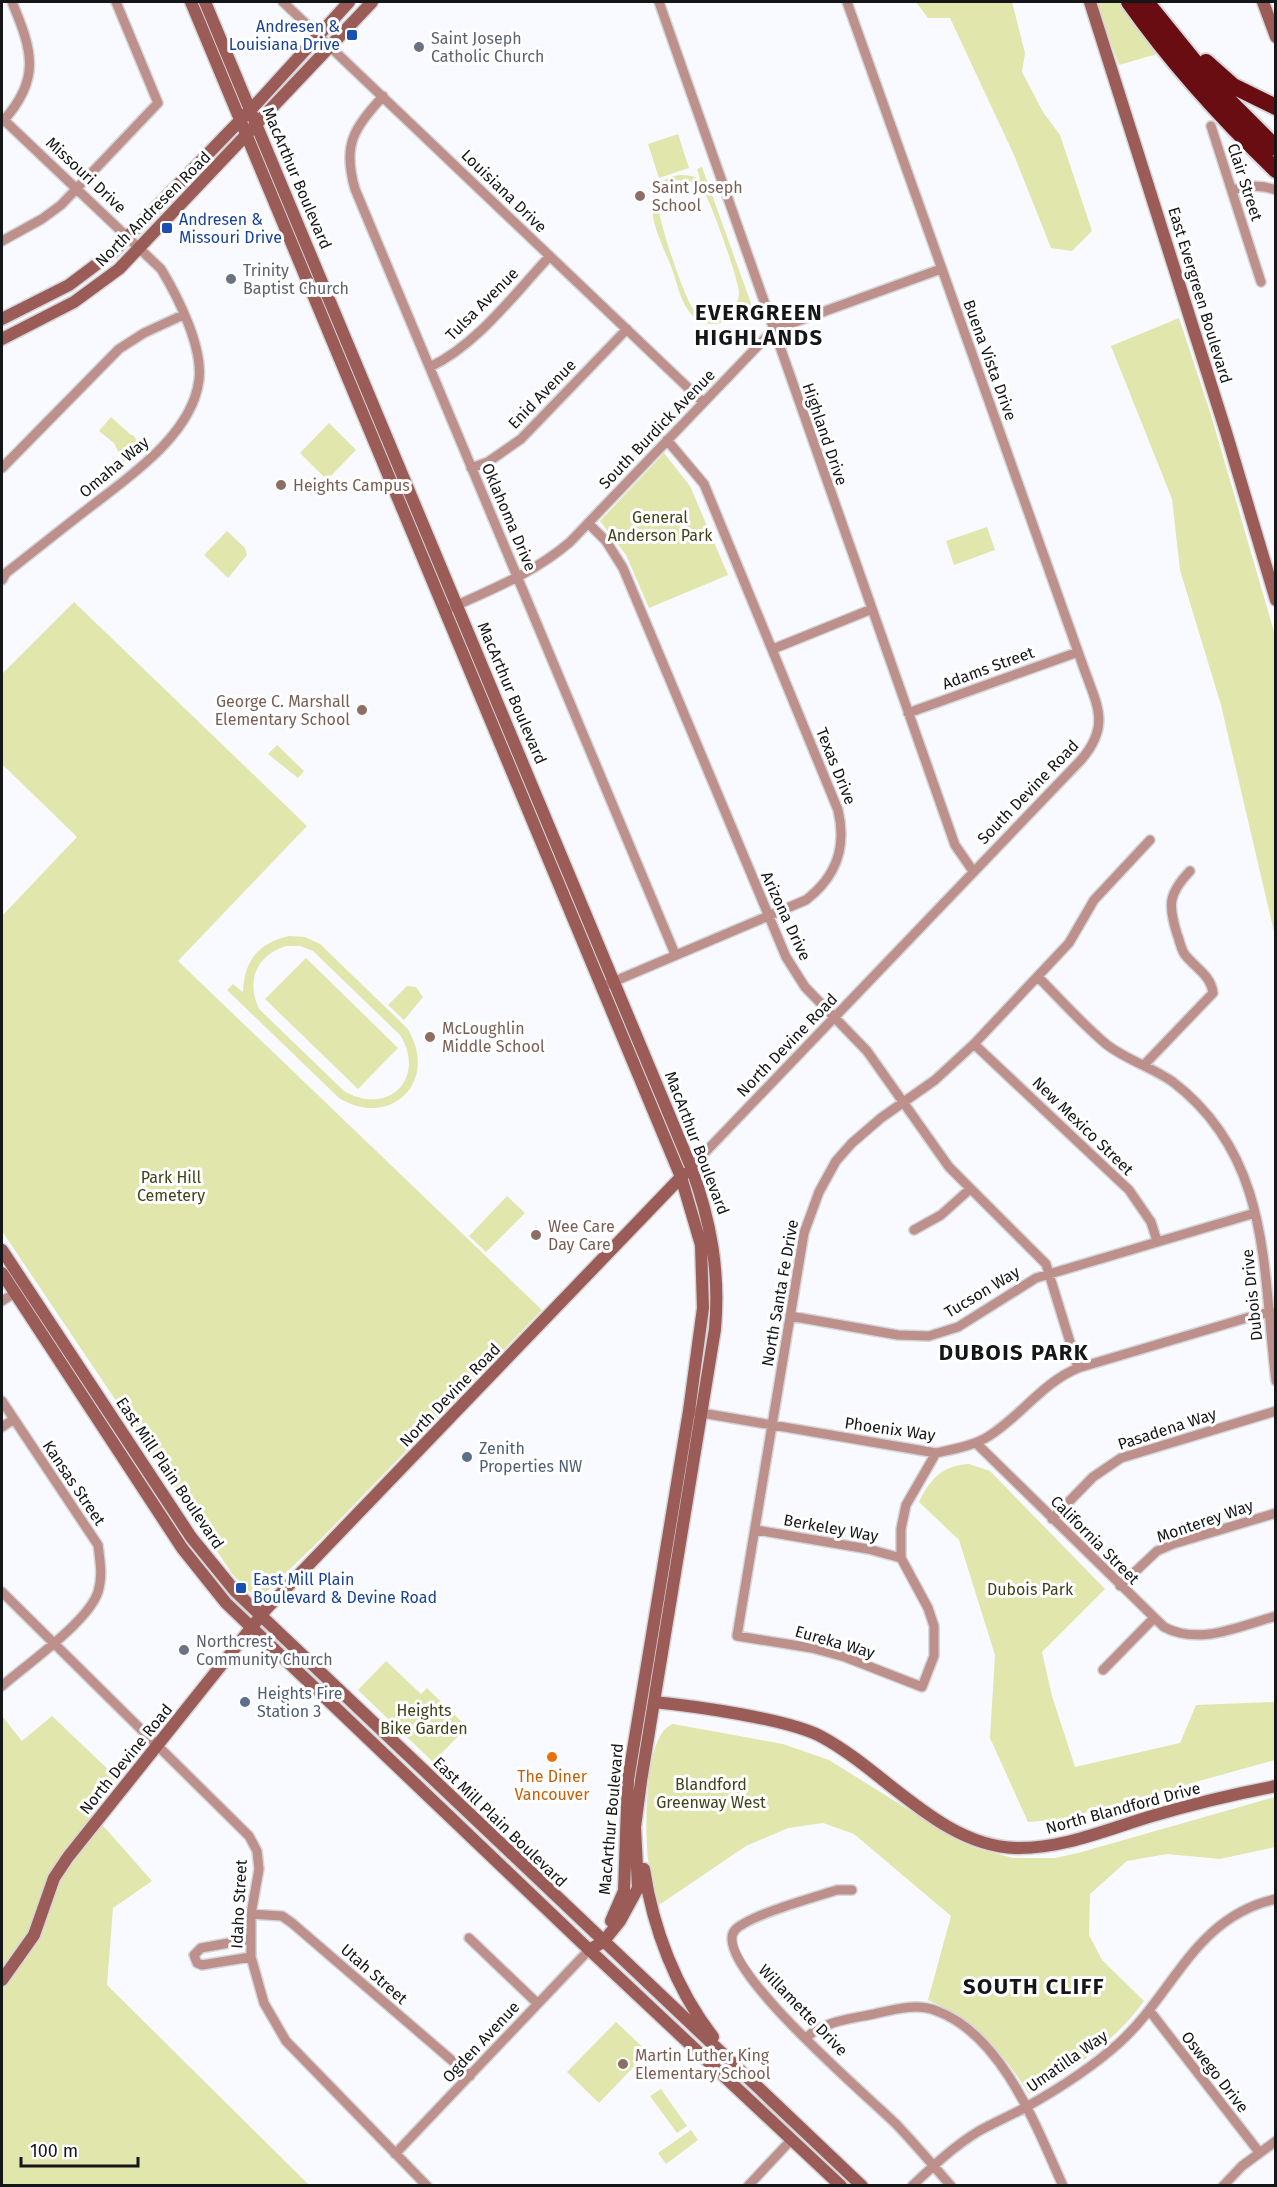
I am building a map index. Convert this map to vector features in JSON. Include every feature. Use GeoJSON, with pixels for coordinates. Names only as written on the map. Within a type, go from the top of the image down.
{"type":"FeatureCollection","features":[{"type":"Feature","properties":{"kind":"highway"},"geometry":{"type":"LineString","coordinates":[[1129,2],[1167,54],[1214,109],[1275,171]]}},
{"type":"Feature","properties":{"kind":"highway"},"geometry":{"type":"LineString","coordinates":[[1146,2],[1215,87],[1275,148]]}},
{"type":"Feature","properties":{"kind":"highway"},"geometry":{"type":"LineString","coordinates":[[1153,2],[1225,81],[1275,107]]}},
{"type":"Feature","properties":{"kind":"street"},"geometry":{"type":"LineString","coordinates":[[3,121],[17,103],[31,71],[28,40],[12,2]]}},
{"type":"Feature","properties":{"kind":"street"},"geometry":{"type":"LineString","coordinates":[[2,241],[42,219],[78,189],[158,103],[116,2]]}},
{"type":"Feature","properties":{"kind":"street","name":"MacArthur Boulevard"},"geometry":{"type":"LineString","coordinates":[[190,2],[681,1178],[693,1211],[702,1249],[703,1308],[695,1412],[638,1819],[635,1827],[638,1888],[629,1908],[589,1950]]}},
{"type":"Feature","properties":{"kind":"street","name":"MacArthur Boulevard"},"geometry":{"type":"LineString","coordinates":[[205,2],[615,981],[706,1206],[717,1271],[715,1329],[695,1412],[627,1780],[624,1892],[614,1917],[600,1939]]}},
{"type":"Feature","properties":{"kind":"street","name":"Louisiana Drive"},"geometry":{"type":"LineString","coordinates":[[284,2],[704,402]]}},
{"type":"Feature","properties":{"kind":"street","name":"North Andresen Road"},"geometry":{"type":"LineString","coordinates":[[2,319],[69,285],[92,270],[129,237],[349,2]]}},
{"type":"Feature","properties":{"kind":"street","name":"North Andresen Road"},"geometry":{"type":"LineString","coordinates":[[2,339],[60,310],[98,287],[140,248],[247,137],[372,2]]}},
{"type":"Feature","properties":{"kind":"street","name":"Highland Drive"},"geometry":{"type":"LineString","coordinates":[[659,2],[955,845],[973,872]]}},
{"type":"Feature","properties":{"kind":"street","name":"Buena Vista Drive"},"geometry":{"type":"LineString","coordinates":[[847,2],[1078,652],[1098,714],[1100,729]]}},
{"type":"Feature","properties":{"kind":"street","name":"East Evergreen Boulevard"},"geometry":{"type":"LineString","coordinates":[[1090,2],[1226,432],[1275,600]]}},
{"type":"Feature","properties":{"kind":"street"},"geometry":{"type":"LineString","coordinates":[[1263,2],[1275,37]]}},
{"type":"Feature","properties":{"kind":"street","name":"Oklahoma Drive"},"geometry":{"type":"LineString","coordinates":[[383,96],[352,136],[349,153],[350,170],[471,468],[675,954]]}},
{"type":"Feature","properties":{"kind":"street","name":"Missouri Drive"},"geometry":{"type":"LineString","coordinates":[[3,121],[140,248],[166,277],[183,315]]}},
{"type":"Feature","properties":{"kind":"street","name":"Clair Street"},"geometry":{"type":"LineString","coordinates":[[1211,126],[1261,282]]}},
{"type":"Feature","properties":{"kind":"street"},"geometry":{"type":"LineString","coordinates":[[1232,190],[1264,186],[1275,190]]}},
{"type":"Feature","properties":{"kind":"street","name":"Tulsa Avenue"},"geometry":{"type":"LineString","coordinates":[[430,367],[448,358],[469,340],[550,256]]}},
{"type":"Feature","properties":{"kind":"street","name":"South Burdick Avenue"},"geometry":{"type":"LineString","coordinates":[[445,611],[519,579],[549,560],[588,523],[773,330],[941,269]]}},
{"type":"Feature","properties":{"kind":"street"},"geometry":{"type":"LineString","coordinates":[[2,468],[119,349],[144,333],[183,315]]}},
{"type":"Feature","properties":{"kind":"street","name":"Omaha Way"},"geometry":{"type":"LineString","coordinates":[[2,580],[6,573],[133,475],[178,426],[195,398],[199,379],[199,356],[183,315]]}},
{"type":"Feature","properties":{"kind":"street","name":"Enid Avenue"},"geometry":{"type":"LineString","coordinates":[[471,468],[488,462],[521,439],[627,328]]}},
{"type":"Feature","properties":{"kind":"street","name":"Texas Drive"},"geometry":{"type":"LineString","coordinates":[[601,987],[806,900],[823,887],[842,849],[843,829],[838,810],[704,484],[667,440]]}},
{"type":"Feature","properties":{"kind":"street","name":"Arizona Drive"},"geometry":{"type":"LineString","coordinates":[[588,523],[606,541],[623,568],[786,957],[805,987],[867,1051],[940,1157],[1039,1255],[1051,1273],[1078,1368]]}},
{"type":"Feature","properties":{"kind":"street"},"geometry":{"type":"LineString","coordinates":[[773,649],[872,609]]}},
{"type":"Feature","properties":{"kind":"street","name":"Adams Street"},"geometry":{"type":"LineString","coordinates":[[908,713],[1078,652]]}},
{"type":"Feature","properties":{"kind":"street","name":"South Devine Road"},"geometry":{"type":"LineString","coordinates":[[973,872],[1081,760],[1093,746],[1100,729]]}},
{"type":"Feature","properties":{"kind":"street","name":"North Santa Fe Drive"},"geometry":{"type":"LineString","coordinates":[[737,1636],[804,1233],[819,1192],[836,1161],[852,1143],[950,1068],[1038,977],[1069,943],[1094,900],[1150,840]]}},
{"type":"Feature","properties":{"kind":"street"},"geometry":{"type":"LineString","coordinates":[[1144,1065],[1213,993],[1212,982],[1184,954],[1170,904],[1180,881],[1190,871]]}},
{"type":"Feature","properties":{"kind":"street","name":"North Devine Road"},"geometry":{"type":"LineString","coordinates":[[2,1980],[33,1935],[54,1878],[68,1857],[260,1617],[836,1018],[973,872]]}},
{"type":"Feature","properties":{"kind":"street","name":"Dubois Drive"},"geometry":{"type":"LineString","coordinates":[[1038,977],[1106,1043],[1172,1082],[1220,1129],[1230,1144],[1255,1213],[1261,1237],[1275,1381]]}},
{"type":"Feature","properties":{"kind":"street","name":"New Mexico Street"},"geometry":{"type":"LineString","coordinates":[[974,1044],[1129,1190],[1151,1222],[1157,1241]]}},
{"type":"Feature","properties":{"kind":"street"},"geometry":{"type":"LineString","coordinates":[[914,1230],[941,1215],[970,1189]]}},
{"type":"Feature","properties":{"kind":"street","name":"Tucson Way"},"geometry":{"type":"LineString","coordinates":[[790,1316],[898,1335],[929,1336],[958,1327],[1022,1285],[1051,1273],[1255,1213]]}},
{"type":"Feature","properties":{"kind":"street","name":"East Mill Plain Boulevard"},"geometry":{"type":"LineString","coordinates":[[2,1250],[191,1537],[234,1591],[862,2186]]}},
{"type":"Feature","properties":{"kind":"street","name":"East Mill Plain Boulevard"},"geometry":{"type":"LineString","coordinates":[[2,1273],[182,1548],[226,1603],[589,1950],[841,2186]]}},
{"type":"Feature","properties":{"kind":"street"},"geometry":{"type":"LineString","coordinates":[[2,1301],[15,1293]]}},
{"type":"Feature","properties":{"kind":"street","name":"Phoenix Way"},"geometry":{"type":"LineString","coordinates":[[695,1412],[936,1453],[976,1443],[1002,1427],[1052,1381],[1078,1368],[1270,1311]]}},
{"type":"Feature","properties":{"kind":"street","name":"Kansas Street"},"geometry":{"type":"LineString","coordinates":[[2,1401],[98,1545],[101,1572],[98,1593],[82,1618],[2,1686]]}},
{"type":"Feature","properties":{"kind":"street","name":"Pasadena Way"},"geometry":{"type":"LineString","coordinates":[[1052,1519],[1093,1477],[1121,1458],[1275,1411]]}},
{"type":"Feature","properties":{"kind":"street"},"geometry":{"type":"LineString","coordinates":[[2,1427],[14,1419]]}},
{"type":"Feature","properties":{"kind":"street","name":"California Street"},"geometry":{"type":"LineString","coordinates":[[976,1443],[1153,1619],[1176,1634],[1205,1636],[1275,1616]]}},
{"type":"Feature","properties":{"kind":"street"},"geometry":{"type":"LineString","coordinates":[[901,1558],[901,1529],[906,1505],[936,1453]]}},
{"type":"Feature","properties":{"kind":"street","name":"Monterey Way"},"geometry":{"type":"LineString","coordinates":[[1120,1586],[1157,1551],[1275,1513]]}},
{"type":"Feature","properties":{"kind":"street","name":"Berkeley Way"},"geometry":{"type":"LineString","coordinates":[[756,1530],[868,1549],[901,1558]]}},
{"type":"Feature","properties":{"kind":"street","name":"Eureka Way"},"geometry":{"type":"LineString","coordinates":[[737,1636],[812,1648],[845,1657],[922,1687],[934,1656],[934,1626],[928,1608],[901,1558]]}},
{"type":"Feature","properties":{"kind":"street","name":"Idaho Street"},"geometry":{"type":"LineString","coordinates":[[2,1592],[249,1836],[257,1851],[259,1869],[251,1914],[251,1958],[264,2003],[286,2041],[428,2186]]}},
{"type":"Feature","properties":{"kind":"street"},"geometry":{"type":"LineString","coordinates":[[1103,1670],[1153,1619]]}},
{"type":"Feature","properties":{"kind":"street"},"geometry":{"type":"LineString","coordinates":[[314,1687],[329,1693],[371,1732],[381,1732]]}},
{"type":"Feature","properties":{"kind":"street","name":"North Blandford Drive"},"geometry":{"type":"LineString","coordinates":[[654,1702],[761,1720],[820,1736],[850,1754],[944,1826],[972,1840],[1014,1848],[1038,1848],[1090,1836],[1154,1815],[1275,1786]]}},
{"type":"Feature","properties":{"kind":"street"},"geometry":{"type":"LineString","coordinates":[[382,1752],[398,1759],[435,1792],[442,1789]]}},
{"type":"Feature","properties":{"kind":"street"},"geometry":{"type":"LineString","coordinates":[[638,1819],[644,1871],[664,1946],[677,1979],[701,2022],[735,2067]]}},
{"type":"Feature","properties":{"kind":"street","name":"Willamette Drive"},"geometry":{"type":"LineString","coordinates":[[852,1890],[837,1890],[749,1921],[735,1930],[731,1940],[748,1976],[794,2028],[807,2037],[896,2124],[951,2186]]}},
{"type":"Feature","properties":{"kind":"street","name":"Umatilla Way"},"geometry":{"type":"LineString","coordinates":[[912,2186],[934,2165],[980,2131],[1027,2107],[1095,2063],[1119,2043],[1149,2010],[1209,1934],[1232,1915],[1275,1899]]}},
{"type":"Feature","properties":{"kind":"street","name":"Utah Street"},"geometry":{"type":"LineString","coordinates":[[251,1914],[282,1916],[292,1923],[470,2076]]}},
{"type":"Feature","properties":{"kind":"street"},"geometry":{"type":"LineString","coordinates":[[469,1938],[537,2003]]}},
{"type":"Feature","properties":{"kind":"street"},"geometry":{"type":"LineString","coordinates":[[251,1939],[201,1947],[194,1955],[197,1963],[202,1965],[251,1958]]}},
{"type":"Feature","properties":{"kind":"street","name":"Ogden Avenue"},"geometry":{"type":"LineString","coordinates":[[395,2154],[589,1950]]}},
{"type":"Feature","properties":{"kind":"street"},"geometry":{"type":"LineString","coordinates":[[807,2037],[819,2026],[905,2007],[937,2011],[964,2026],[1003,2066],[1027,2107],[1063,2186]]}},
{"type":"Feature","properties":{"kind":"street","name":"Oswego Drive"},"geometry":{"type":"LineString","coordinates":[[1149,2010],[1259,2152]]}},
{"type":"Feature","properties":{"kind":"street"},"geometry":{"type":"LineString","coordinates":[[748,2186],[792,2139]]}},
{"type":"Feature","properties":{"kind":"street"},"geometry":{"type":"LineString","coordinates":[[1223,2186],[1259,2152],[1275,2141]]}},
{"type":"Feature","properties":{"kind":"green space"},"geometry":{"type":"Polygon","coordinates":[[[916,2],[1012,2],[1025,53],[1022,72],[1043,112],[1060,135],[1092,231],[1072,251],[1051,248],[1014,155],[950,18],[928,18],[916,2]]]}},
{"type":"Feature","properties":{"kind":"green space"},"geometry":{"type":"Polygon","coordinates":[[[1095,2],[1118,2],[1157,54],[1119,65],[1095,2]]]}},
{"type":"Feature","properties":{"kind":"green space"},"geometry":{"type":"Polygon","coordinates":[[[678,134],[689,168],[659,178],[648,144],[678,134]]]}},
{"type":"Feature","properties":{"kind":"green space"},"geometry":{"type":"Polygon","coordinates":[[[702,167],[753,309],[747,311],[743,302],[728,320],[714,324],[699,320],[685,305],[658,235],[652,210],[657,189],[665,180],[682,175],[700,179],[697,169],[702,167]],[[678,180],[666,187],[658,198],[671,255],[694,310],[706,317],[724,316],[737,302],[739,294],[735,274],[718,224],[703,190],[688,181],[678,180]]]}},
{"type":"Feature","properties":{"kind":"green space"},"geometry":{"type":"Polygon","coordinates":[[[1179,318],[1211,415],[1275,635],[1275,936],[1221,705],[1180,570],[1172,499],[1111,346],[1179,318]]]}},
{"type":"Feature","properties":{"kind":"green space"},"geometry":{"type":"Polygon","coordinates":[[[111,417],[133,435],[141,446],[137,457],[123,462],[114,443],[99,431],[111,417]]]}},
{"type":"Feature","properties":{"kind":"green space"},"geometry":{"type":"Polygon","coordinates":[[[329,423],[356,450],[327,480],[300,453],[329,423]]]}},
{"type":"Feature","properties":{"kind":"green space","name":"General Anderson Park"},"geometry":{"type":"Polygon","coordinates":[[[664,453],[690,486],[728,575],[649,608],[626,555],[600,521],[664,453]]]}},
{"type":"Feature","properties":{"kind":"green space"},"geometry":{"type":"Polygon","coordinates":[[[987,527],[995,550],[954,565],[946,541],[987,527]]]}},
{"type":"Feature","properties":{"kind":"green space"},"geometry":{"type":"Polygon","coordinates":[[[227,531],[245,548],[247,555],[228,578],[204,555],[227,531]]]}},
{"type":"Feature","properties":{"kind":"green space","name":"Park Hill Cemetery"},"geometry":{"type":"Polygon","coordinates":[[[74,602],[307,826],[178,961],[542,1310],[322,1538],[258,1600],[233,1575],[2,1231],[2,916],[77,837],[2,764],[2,674],[74,602]]]}},
{"type":"Feature","properties":{"kind":"green space"},"geometry":{"type":"Polygon","coordinates":[[[277,745],[304,771],[298,778],[268,754],[277,745]]]}},
{"type":"Feature","properties":{"kind":"green space"},"geometry":{"type":"Polygon","coordinates":[[[289,936],[305,937],[320,944],[407,1028],[416,1047],[418,1065],[414,1081],[405,1094],[393,1104],[377,1108],[358,1106],[339,1098],[227,990],[233,984],[243,992],[246,971],[255,955],[269,943],[289,936]],[[286,946],[276,950],[267,956],[256,970],[254,988],[259,1009],[344,1091],[360,1098],[375,1099],[388,1096],[399,1089],[406,1078],[409,1066],[407,1051],[400,1035],[313,951],[300,946],[286,946]]]}},
{"type":"Feature","properties":{"kind":"green space"},"geometry":{"type":"Polygon","coordinates":[[[306,958],[398,1048],[358,1089],[265,999],[306,958]]]}},
{"type":"Feature","properties":{"kind":"green space"},"geometry":{"type":"Polygon","coordinates":[[[407,986],[416,987],[423,997],[404,1020],[388,1005],[407,986]]]}},
{"type":"Feature","properties":{"kind":"green space"},"geometry":{"type":"Polygon","coordinates":[[[507,1196],[525,1213],[486,1252],[469,1236],[507,1196]]]}},
{"type":"Feature","properties":{"kind":"green space","name":"Dubois Park"},"geometry":{"type":"Polygon","coordinates":[[[969,1464],[990,1471],[1105,1589],[1042,1652],[1052,1696],[1075,1767],[1180,1743],[1196,1705],[1275,1702],[1275,1760],[1062,1819],[1028,1822],[990,1738],[995,1655],[959,1540],[919,1502],[928,1486],[938,1475],[952,1467],[969,1464]]]}},
{"type":"Feature","properties":{"kind":"green space","name":"Heights Bike Garden"},"geometry":{"type":"Polygon","coordinates":[[[386,1661],[421,1694],[427,1688],[467,1727],[433,1762],[358,1690],[386,1661]]]}},
{"type":"Feature","properties":{"kind":"green space"},"geometry":{"type":"Polygon","coordinates":[[[2,1716],[22,1741],[52,1716],[116,1777],[90,1811],[152,1881],[113,1908],[107,1985],[309,2185],[2,2185],[2,1716]]]}},
{"type":"Feature","properties":{"kind":"green space","name":"Blandford Greenway West"},"geometry":{"type":"Polygon","coordinates":[[[673,1724],[783,1744],[829,1760],[957,1840],[976,1848],[1013,1858],[1055,1858],[1078,1853],[1275,1797],[1275,1847],[1220,1859],[1167,1854],[1127,1861],[1090,1894],[1089,1935],[1102,1960],[1144,2001],[1119,2030],[1092,2054],[1029,2094],[1009,2065],[986,2040],[959,2018],[928,2000],[951,1916],[854,1834],[823,1823],[788,1828],[746,1846],[659,1905],[648,1859],[646,1828],[648,1785],[656,1745],[663,1731],[673,1724]]]}},
{"type":"Feature","properties":{"kind":"green space"},"geometry":{"type":"Polygon","coordinates":[[[616,2022],[648,2052],[599,2103],[567,2072],[616,2022]]]}},
{"type":"Feature","properties":{"kind":"green space"},"geometry":{"type":"Polygon","coordinates":[[[661,2089],[687,2126],[677,2133],[650,2096],[661,2089]]]}},
{"type":"Feature","properties":{"kind":"green space"},"geometry":{"type":"Polygon","coordinates":[[[691,2130],[698,2140],[666,2164],[658,2153],[691,2130]]]}},
{"type":"Feature","properties":{"kind":"place","name":"Andresen & Louisiana Drive"},"geometry":{"type":"Point","coordinates":[352,35]}},
{"type":"Feature","properties":{"kind":"place","name":"Saint Joseph Catholic Church"},"geometry":{"type":"Point","coordinates":[419,47]}},
{"type":"Feature","properties":{"kind":"place","name":"Saint Joseph School"},"geometry":{"type":"Point","coordinates":[640,196]}},
{"type":"Feature","properties":{"kind":"place","name":"Andresen & Missouri Drive"},"geometry":{"type":"Point","coordinates":[167,228]}},
{"type":"Feature","properties":{"kind":"place","name":"Trinity Baptist Church"},"geometry":{"type":"Point","coordinates":[231,279]}},
{"type":"Feature","properties":{"kind":"place","name":"Heights Campus"},"geometry":{"type":"Point","coordinates":[281,485]}},
{"type":"Feature","properties":{"kind":"place","name":"George C. Marshall Elementary School"},"geometry":{"type":"Point","coordinates":[362,710]}},
{"type":"Feature","properties":{"kind":"place","name":"McLoughlin Middle School"},"geometry":{"type":"Point","coordinates":[430,1037]}},
{"type":"Feature","properties":{"kind":"place","name":"Wee Care Day Care"},"geometry":{"type":"Point","coordinates":[536,1235]}},
{"type":"Feature","properties":{"kind":"place","name":"Zenith Properties NW"},"geometry":{"type":"Point","coordinates":[467,1457]}},
{"type":"Feature","properties":{"kind":"place","name":"East Mill Plain Boulevard & Devine Road"},"geometry":{"type":"Point","coordinates":[241,1588]}},
{"type":"Feature","properties":{"kind":"place","name":"Northcrest Community Church"},"geometry":{"type":"Point","coordinates":[184,1650]}},
{"type":"Feature","properties":{"kind":"place","name":"Heights Fire Station 3"},"geometry":{"type":"Point","coordinates":[245,1702]}},
{"type":"Feature","properties":{"kind":"place","name":"The Diner Vancouver"},"geometry":{"type":"Point","coordinates":[552,1757]}},
{"type":"Feature","properties":{"kind":"place","name":"Martin Luther King Elementary School"},"geometry":{"type":"Point","coordinates":[623,2064]}},
{"type":"Feature","properties":{"kind":"district","name":"EVERGREEN HIGHLANDS"},"geometry":{"type":"Point","coordinates":[759,324]}},
{"type":"Feature","properties":{"kind":"district","name":"DUBOIS PARK"},"geometry":{"type":"Point","coordinates":[1014,1352]}},
{"type":"Feature","properties":{"kind":"district","name":"SOUTH CLIFF"},"geometry":{"type":"Point","coordinates":[1034,1986]}}]}
